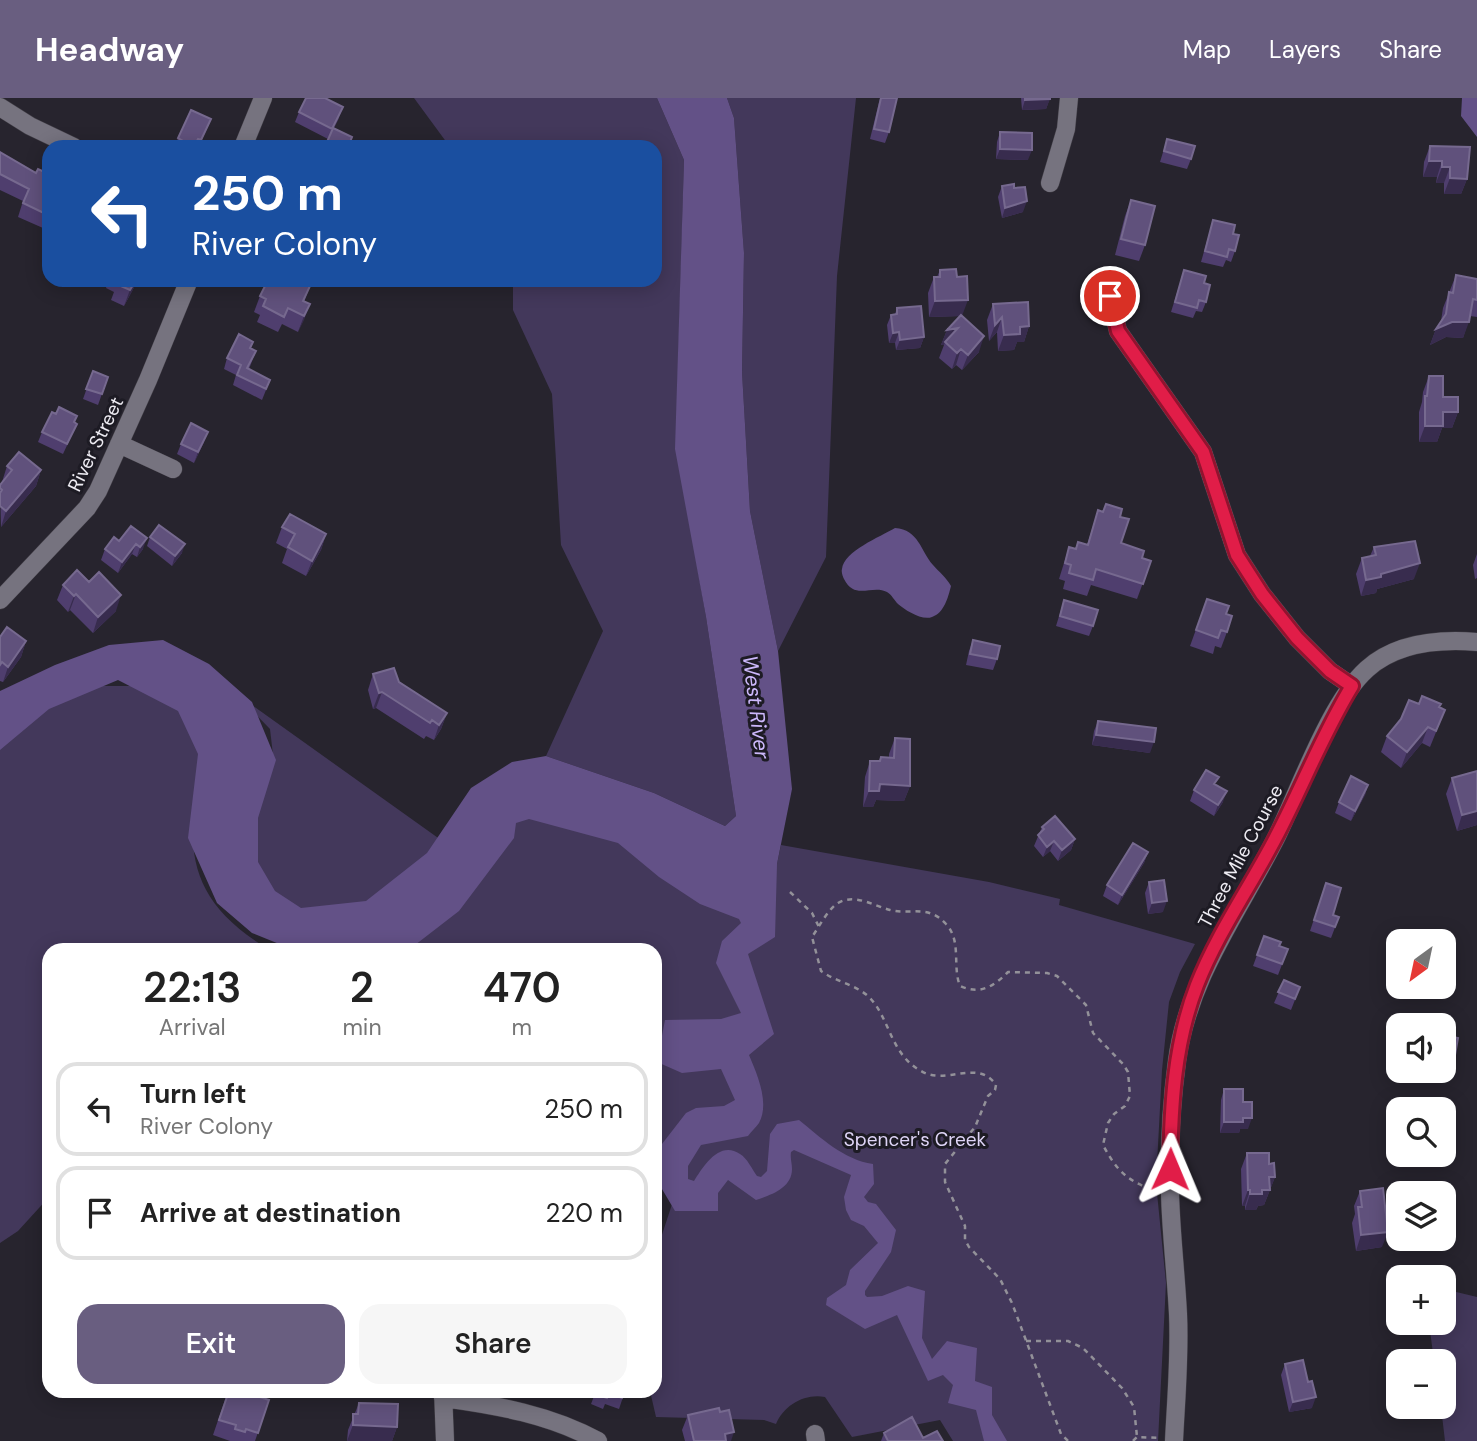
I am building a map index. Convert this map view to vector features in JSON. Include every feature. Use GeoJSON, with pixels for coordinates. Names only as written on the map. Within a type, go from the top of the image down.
{"type":"FeatureCollection","features":[{"type":"Feature","properties":{"kind":"street"},"geometry":{"type":"LineString","coordinates":[[246,140],[263,98]]}},
{"type":"Feature","properties":{"kind":"street"},"geometry":{"type":"LineString","coordinates":[[1050,183],[1066,129],[1069,98]]}},
{"type":"Feature","properties":{"kind":"street"},"geometry":{"type":"LineString","coordinates":[[0,107],[59,140]]}},
{"type":"Feature","properties":{"kind":"street","name":"River Street"},"geometry":{"type":"LineString","coordinates":[[0,600],[87,508],[104,480],[186,287]]}},
{"type":"Feature","properties":{"kind":"street"},"geometry":{"type":"LineString","coordinates":[[1110,296],[1118,331],[1203,452],[1237,555],[1262,594],[1297,638],[1330,671],[1352,686]]}},
{"type":"Feature","properties":{"kind":"street"},"geometry":{"type":"LineString","coordinates":[[119,444],[173,469]]}},
{"type":"Feature","properties":{"kind":"street","name":"Three Mile Course"},"geometry":{"type":"LineString","coordinates":[[1174,1440],[1178,1315],[1170,1193],[1171,1122],[1177,1061],[1197,984],[1276,837],[1334,715],[1352,686],[1366,670],[1394,652],[1436,642],[1477,642]]}},
{"type":"Feature","properties":{"kind":"street"},"geometry":{"type":"LineString","coordinates":[[443,1398],[445,1441]]}},
{"type":"Feature","properties":{"kind":"street"},"geometry":{"type":"LineString","coordinates":[[458,1398],[530,1414],[598,1441]]}},
{"type":"Feature","properties":{"kind":"path"},"geometry":{"type":"LineString","coordinates":[[790,892],[812,913],[819,927]]}},
{"type":"Feature","properties":{"kind":"path"},"geometry":{"type":"LineString","coordinates":[[1068,1441],[1061,1434],[1012,1303],[1000,1279],[965,1240],[965,1226],[945,1182],[945,1164],[975,1127],[988,1096],[995,1090],[996,1085],[981,1073],[973,1071],[952,1075],[928,1075],[918,1070],[893,1043],[878,1009],[868,996],[821,971],[812,937],[833,907],[847,900],[870,903],[891,910],[915,909],[936,916],[948,925],[957,957],[955,974],[960,986],[968,990],[985,990],[994,986],[1007,972],[1048,973],[1057,976],[1086,1005],[1093,1033],[1128,1072],[1130,1096],[1125,1106],[1114,1114],[1108,1124],[1103,1145],[1114,1166],[1131,1180],[1156,1191],[1170,1193]]}},
{"type":"Feature","properties":{"kind":"path"},"geometry":{"type":"LineString","coordinates":[[1026,1341],[1068,1342],[1083,1348],[1122,1388],[1134,1406],[1138,1437]]}},
{"type":"Feature","properties":{"kind":"path"},"geometry":{"type":"LineString","coordinates":[[1133,1441],[1138,1437],[1174,1440]]}},
{"type":"Feature","properties":{"kind":"green space"},"geometry":{"type":"Polygon","coordinates":[[[414,98],[657,98],[684,160],[676,443],[736,816],[725,826],[654,793],[546,756],[603,631],[561,545],[552,394],[513,310],[513,287],[662,287],[662,140],[445,140],[414,98]]]}},
{"type":"Feature","properties":{"kind":"green space"},"geometry":{"type":"Polygon","coordinates":[[[727,98],[856,98],[837,276],[826,557],[778,651],[750,511],[742,372],[744,253],[734,118],[727,98]]]}},
{"type":"Feature","properties":{"kind":"green space"},"geometry":{"type":"Polygon","coordinates":[[[102,686],[161,686],[210,717],[197,787],[193,848],[200,876],[213,902],[236,926],[260,943],[42,943],[42,1205],[18,1231],[0,1243],[0,746],[30,712],[102,686]]]}},
{"type":"Feature","properties":{"kind":"green space"},"geometry":{"type":"Polygon","coordinates":[[[235,693],[448,845],[382,911],[281,911],[242,868],[273,755],[270,729],[235,693]]]}},
{"type":"Feature","properties":{"kind":"green space","name":"Spencer's Creek"},"geometry":{"type":"Polygon","coordinates":[[[516,812],[777,864],[781,845],[989,882],[1060,899],[1059,905],[1195,944],[1180,972],[1169,1002],[1162,1070],[1156,1183],[1166,1283],[1158,1441],[953,1441],[940,1420],[852,1437],[825,1397],[817,1396],[790,1406],[776,1424],[764,1420],[656,1417],[652,1398],[662,1398],[662,1235],[677,1189],[662,1178],[662,943],[387,943],[516,812]]]}},
{"type":"Feature","properties":{"kind":"green space"},"geometry":{"type":"Polygon","coordinates":[[[1456,1292],[1477,1297],[1477,1441],[1445,1441],[1442,1419],[1456,1419],[1456,1349],[1432,1349],[1431,1335],[1456,1335],[1456,1292]]]}},
{"type":"Feature","properties":{"kind":"water","name":"West River"},"geometry":{"type":"Polygon","coordinates":[[[657,98],[727,98],[734,118],[744,253],[742,372],[750,511],[778,651],[792,789],[777,864],[775,937],[748,954],[774,1034],[749,1055],[763,1098],[762,1115],[748,1136],[701,1145],[688,1166],[688,1179],[694,1181],[712,1157],[725,1150],[743,1156],[757,1176],[761,1177],[767,1171],[770,1134],[777,1124],[799,1120],[842,1153],[873,1164],[874,1184],[864,1197],[868,1202],[876,1204],[896,1230],[891,1252],[865,1295],[882,1296],[908,1286],[925,1291],[922,1338],[932,1359],[947,1341],[977,1348],[975,1381],[992,1387],[992,1415],[1007,1441],[984,1441],[976,1410],[948,1403],[953,1385],[943,1375],[928,1381],[897,1315],[865,1329],[826,1305],[827,1298],[846,1285],[850,1270],[878,1243],[864,1226],[851,1220],[846,1210],[844,1197],[851,1175],[794,1150],[791,1152],[791,1176],[785,1186],[756,1200],[728,1180],[718,1193],[718,1211],[675,1211],[662,1189],[662,1144],[686,1113],[696,1108],[724,1106],[735,1100],[721,1069],[682,1073],[662,1064],[662,1036],[665,1020],[721,1019],[741,1013],[716,963],[722,941],[741,923],[739,919],[700,904],[659,877],[618,843],[529,819],[516,823],[514,838],[459,911],[418,943],[277,943],[252,933],[217,903],[188,838],[198,754],[178,711],[118,680],[49,709],[0,750],[0,691],[55,665],[109,645],[163,640],[209,664],[252,702],[276,760],[258,818],[258,862],[275,891],[301,908],[366,901],[427,853],[471,788],[512,762],[546,756],[654,793],[725,826],[736,816],[706,617],[675,449],[684,160],[657,98]]]}},
{"type":"Feature","properties":{"kind":"water"},"geometry":{"type":"Polygon","coordinates":[[[1462,98],[1477,98],[1477,137],[1461,116],[1462,98]]]}},
{"type":"Feature","properties":{"kind":"water"},"geometry":{"type":"Polygon","coordinates":[[[895,528],[914,537],[951,586],[942,609],[932,617],[923,618],[909,612],[887,592],[853,589],[843,577],[844,562],[849,556],[895,528]]]}},
{"type":"Feature","properties":{"kind":"building"},"geometry":{"type":"Polygon","coordinates":[[[306,98],[325,98],[343,107],[332,129],[299,112],[306,98]]]}},
{"type":"Feature","properties":{"kind":"building"},"geometry":{"type":"Polygon","coordinates":[[[881,98],[897,98],[889,132],[874,129],[881,98]]]}},
{"type":"Feature","properties":{"kind":"building"},"geometry":{"type":"Polygon","coordinates":[[[1050,98],[1050,99],[1025,100],[1050,98]]]}},
{"type":"Feature","properties":{"kind":"building"},"geometry":{"type":"Polygon","coordinates":[[[191,110],[211,119],[201,140],[178,138],[191,110]]]}},
{"type":"Feature","properties":{"kind":"building"},"geometry":{"type":"Polygon","coordinates":[[[333,128],[352,137],[351,140],[328,140],[333,128]]]}},
{"type":"Feature","properties":{"kind":"building"},"geometry":{"type":"Polygon","coordinates":[[[1000,132],[1032,133],[1032,150],[1000,149],[1000,132]]]}},
{"type":"Feature","properties":{"kind":"building"},"geometry":{"type":"Polygon","coordinates":[[[1167,139],[1195,146],[1191,159],[1164,151],[1167,139]]]}},
{"type":"Feature","properties":{"kind":"building"},"geometry":{"type":"Polygon","coordinates":[[[1430,146],[1470,147],[1467,179],[1450,178],[1450,167],[1442,167],[1442,161],[1429,161],[1430,146]]]}},
{"type":"Feature","properties":{"kind":"building"},"geometry":{"type":"Polygon","coordinates":[[[0,152],[36,173],[38,169],[42,171],[42,212],[23,203],[29,189],[0,174],[0,152]]]}},
{"type":"Feature","properties":{"kind":"building"},"geometry":{"type":"Polygon","coordinates":[[[1014,184],[1014,188],[1025,187],[1027,201],[1005,208],[1002,186],[1014,184]]]}},
{"type":"Feature","properties":{"kind":"building"},"geometry":{"type":"Polygon","coordinates":[[[1131,200],[1155,206],[1145,245],[1121,239],[1131,200]]]}},
{"type":"Feature","properties":{"kind":"building"},"geometry":{"type":"Polygon","coordinates":[[[1213,220],[1235,225],[1233,234],[1239,235],[1235,251],[1229,249],[1227,257],[1205,251],[1213,220]]]}},
{"type":"Feature","properties":{"kind":"building"},"geometry":{"type":"Polygon","coordinates":[[[956,269],[957,277],[967,276],[968,300],[935,301],[934,277],[940,277],[940,270],[956,269]]]}},
{"type":"Feature","properties":{"kind":"building"},"geometry":{"type":"Polygon","coordinates":[[[1184,270],[1206,276],[1204,283],[1210,285],[1206,302],[1199,300],[1197,308],[1175,302],[1184,270]]]}},
{"type":"Feature","properties":{"kind":"building"},"geometry":{"type":"Polygon","coordinates":[[[1456,275],[1477,279],[1477,300],[1473,299],[1469,322],[1452,322],[1436,329],[1446,314],[1449,292],[1453,293],[1456,275]]]}},
{"type":"Feature","properties":{"kind":"building"},"geometry":{"type":"Polygon","coordinates":[[[264,287],[310,287],[303,301],[310,304],[304,316],[288,308],[284,317],[263,306],[266,299],[260,296],[264,287]]]}},
{"type":"Feature","properties":{"kind":"building"},"geometry":{"type":"Polygon","coordinates":[[[1028,302],[1029,326],[1020,327],[1020,334],[1004,335],[1002,317],[995,325],[993,304],[1028,302]]]}},
{"type":"Feature","properties":{"kind":"building"},"geometry":{"type":"Polygon","coordinates":[[[921,306],[924,337],[900,340],[899,332],[893,333],[891,315],[897,314],[897,308],[921,306]]]}},
{"type":"Feature","properties":{"kind":"building"},"geometry":{"type":"Polygon","coordinates":[[[961,315],[984,336],[968,355],[961,349],[957,353],[945,342],[958,328],[947,330],[961,315]]]}},
{"type":"Feature","properties":{"kind":"building"},"geometry":{"type":"Polygon","coordinates":[[[239,334],[253,342],[250,348],[256,351],[247,368],[270,380],[266,389],[237,375],[241,365],[227,358],[239,334]]]}},
{"type":"Feature","properties":{"kind":"building"},"geometry":{"type":"Polygon","coordinates":[[[93,371],[108,377],[102,394],[86,389],[93,371]]]}},
{"type":"Feature","properties":{"kind":"building"},"geometry":{"type":"Polygon","coordinates":[[[1429,376],[1443,376],[1443,397],[1458,397],[1458,412],[1443,412],[1443,426],[1425,426],[1425,396],[1429,376]]]}},
{"type":"Feature","properties":{"kind":"building"},"geometry":{"type":"Polygon","coordinates":[[[59,407],[77,416],[74,422],[77,424],[67,444],[42,432],[52,412],[56,414],[59,407]]]}},
{"type":"Feature","properties":{"kind":"building"},"geometry":{"type":"Polygon","coordinates":[[[191,423],[208,432],[198,452],[181,444],[191,423]]]}},
{"type":"Feature","properties":{"kind":"building"},"geometry":{"type":"Polygon","coordinates":[[[19,452],[41,470],[6,511],[0,506],[0,485],[12,470],[7,466],[19,452]]]}},
{"type":"Feature","properties":{"kind":"building"},"geometry":{"type":"Polygon","coordinates":[[[1106,504],[1122,509],[1120,517],[1129,519],[1121,543],[1144,551],[1142,558],[1151,561],[1143,584],[1096,569],[1093,580],[1069,573],[1071,565],[1065,563],[1069,547],[1076,549],[1078,542],[1088,545],[1098,510],[1103,512],[1106,504]]]}},
{"type":"Feature","properties":{"kind":"building"},"geometry":{"type":"Polygon","coordinates":[[[290,514],[326,534],[312,561],[288,547],[295,534],[282,527],[290,514]]]}},
{"type":"Feature","properties":{"kind":"building"},"geometry":{"type":"Polygon","coordinates":[[[159,525],[185,544],[175,556],[150,537],[159,525]]]}},
{"type":"Feature","properties":{"kind":"building"},"geometry":{"type":"Polygon","coordinates":[[[131,526],[147,538],[140,547],[136,544],[122,562],[105,549],[114,537],[119,541],[131,526]]]}},
{"type":"Feature","properties":{"kind":"building"},"geometry":{"type":"Polygon","coordinates":[[[1415,541],[1420,563],[1366,580],[1362,558],[1376,555],[1374,547],[1415,541]]]}},
{"type":"Feature","properties":{"kind":"building"},"geometry":{"type":"Polygon","coordinates":[[[77,570],[89,582],[99,572],[121,595],[98,617],[76,594],[74,596],[63,585],[77,570]]]}},
{"type":"Feature","properties":{"kind":"building"},"geometry":{"type":"Polygon","coordinates":[[[1207,599],[1229,606],[1226,614],[1232,616],[1227,632],[1221,630],[1218,638],[1196,630],[1207,599]]]}},
{"type":"Feature","properties":{"kind":"building"},"geometry":{"type":"Polygon","coordinates":[[[1064,600],[1098,610],[1093,626],[1060,616],[1064,600]]]}},
{"type":"Feature","properties":{"kind":"building"},"geometry":{"type":"Polygon","coordinates":[[[7,627],[26,641],[8,667],[2,662],[0,665],[0,637],[7,627]]]}},
{"type":"Feature","properties":{"kind":"building"},"geometry":{"type":"Polygon","coordinates":[[[973,640],[1000,646],[997,659],[970,654],[973,640]]]}},
{"type":"Feature","properties":{"kind":"building"},"geometry":{"type":"Polygon","coordinates":[[[394,668],[399,682],[447,713],[439,725],[432,720],[430,723],[382,692],[379,693],[373,674],[394,668]]]}},
{"type":"Feature","properties":{"kind":"building"},"geometry":{"type":"Polygon","coordinates":[[[1422,696],[1441,704],[1439,707],[1445,710],[1436,731],[1428,727],[1407,752],[1387,736],[1401,719],[1409,700],[1419,704],[1422,696]]]}},
{"type":"Feature","properties":{"kind":"building"},"geometry":{"type":"Polygon","coordinates":[[[1098,721],[1156,728],[1154,742],[1096,735],[1098,721]]]}},
{"type":"Feature","properties":{"kind":"building"},"geometry":{"type":"Polygon","coordinates":[[[895,738],[910,739],[910,786],[880,784],[879,791],[869,791],[870,761],[880,761],[881,757],[894,758],[895,738]]]}},
{"type":"Feature","properties":{"kind":"building"},"geometry":{"type":"Polygon","coordinates":[[[1206,770],[1219,777],[1214,784],[1227,791],[1218,805],[1194,790],[1206,770]]]}},
{"type":"Feature","properties":{"kind":"building"},"geometry":{"type":"Polygon","coordinates":[[[1477,771],[1477,811],[1462,815],[1452,778],[1477,771]]]}},
{"type":"Feature","properties":{"kind":"building"},"geometry":{"type":"Polygon","coordinates":[[[1351,776],[1368,785],[1355,811],[1339,802],[1351,776]]]}},
{"type":"Feature","properties":{"kind":"building"},"geometry":{"type":"Polygon","coordinates":[[[1055,816],[1075,839],[1062,850],[1054,841],[1047,847],[1038,835],[1044,829],[1042,827],[1055,816]]]}},
{"type":"Feature","properties":{"kind":"building"},"geometry":{"type":"Polygon","coordinates":[[[1133,843],[1148,852],[1122,895],[1107,885],[1133,843]]]}},
{"type":"Feature","properties":{"kind":"building"},"geometry":{"type":"Polygon","coordinates":[[[1164,880],[1167,901],[1152,903],[1149,882],[1164,880]]]}},
{"type":"Feature","properties":{"kind":"building"},"geometry":{"type":"Polygon","coordinates":[[[1326,883],[1341,888],[1333,915],[1339,917],[1335,927],[1314,920],[1326,883]]]}},
{"type":"Feature","properties":{"kind":"building"},"geometry":{"type":"Polygon","coordinates":[[[1264,936],[1281,942],[1279,946],[1288,949],[1282,964],[1257,955],[1264,936]]]}},
{"type":"Feature","properties":{"kind":"building"},"geometry":{"type":"Polygon","coordinates":[[[1284,980],[1300,987],[1295,999],[1278,992],[1284,980]]]}},
{"type":"Feature","properties":{"kind":"building"},"geometry":{"type":"Polygon","coordinates":[[[1224,1089],[1243,1089],[1243,1102],[1252,1102],[1252,1118],[1243,1118],[1243,1122],[1224,1122],[1224,1089]]]}},
{"type":"Feature","properties":{"kind":"building"},"geometry":{"type":"Polygon","coordinates":[[[1247,1153],[1269,1153],[1269,1164],[1274,1163],[1275,1177],[1269,1177],[1270,1190],[1262,1190],[1262,1194],[1250,1194],[1248,1190],[1247,1153]]]}},
{"type":"Feature","properties":{"kind":"building"},"geometry":{"type":"Polygon","coordinates":[[[1383,1188],[1386,1232],[1361,1235],[1358,1207],[1362,1207],[1360,1191],[1383,1188]]]}},
{"type":"Feature","properties":{"kind":"building"},"geometry":{"type":"Polygon","coordinates":[[[1303,1360],[1308,1382],[1312,1381],[1316,1397],[1293,1402],[1285,1364],[1303,1360]]]}},
{"type":"Feature","properties":{"kind":"building"},"geometry":{"type":"Polygon","coordinates":[[[227,1398],[269,1400],[258,1433],[235,1429],[236,1425],[219,1420],[227,1398]]]}},
{"type":"Feature","properties":{"kind":"building"},"geometry":{"type":"Polygon","coordinates":[[[359,1403],[398,1404],[397,1427],[353,1425],[353,1414],[358,1414],[359,1403]]]}},
{"type":"Feature","properties":{"kind":"building"},"geometry":{"type":"Polygon","coordinates":[[[719,1408],[720,1412],[729,1410],[734,1432],[725,1434],[726,1441],[694,1441],[688,1415],[719,1408]]]}},
{"type":"Feature","properties":{"kind":"building"},"geometry":{"type":"Polygon","coordinates":[[[912,1417],[923,1438],[937,1431],[943,1441],[888,1441],[884,1433],[912,1417]]]}},
{"type":"Feature","properties":{"kind":"route"},"geometry":{"type":"LineString","coordinates":[[1110,296],[1118,331],[1203,452],[1237,555],[1262,594],[1297,638],[1330,671],[1352,686],[1334,715],[1276,837],[1197,984],[1177,1061],[1170,1169]]}}]}
